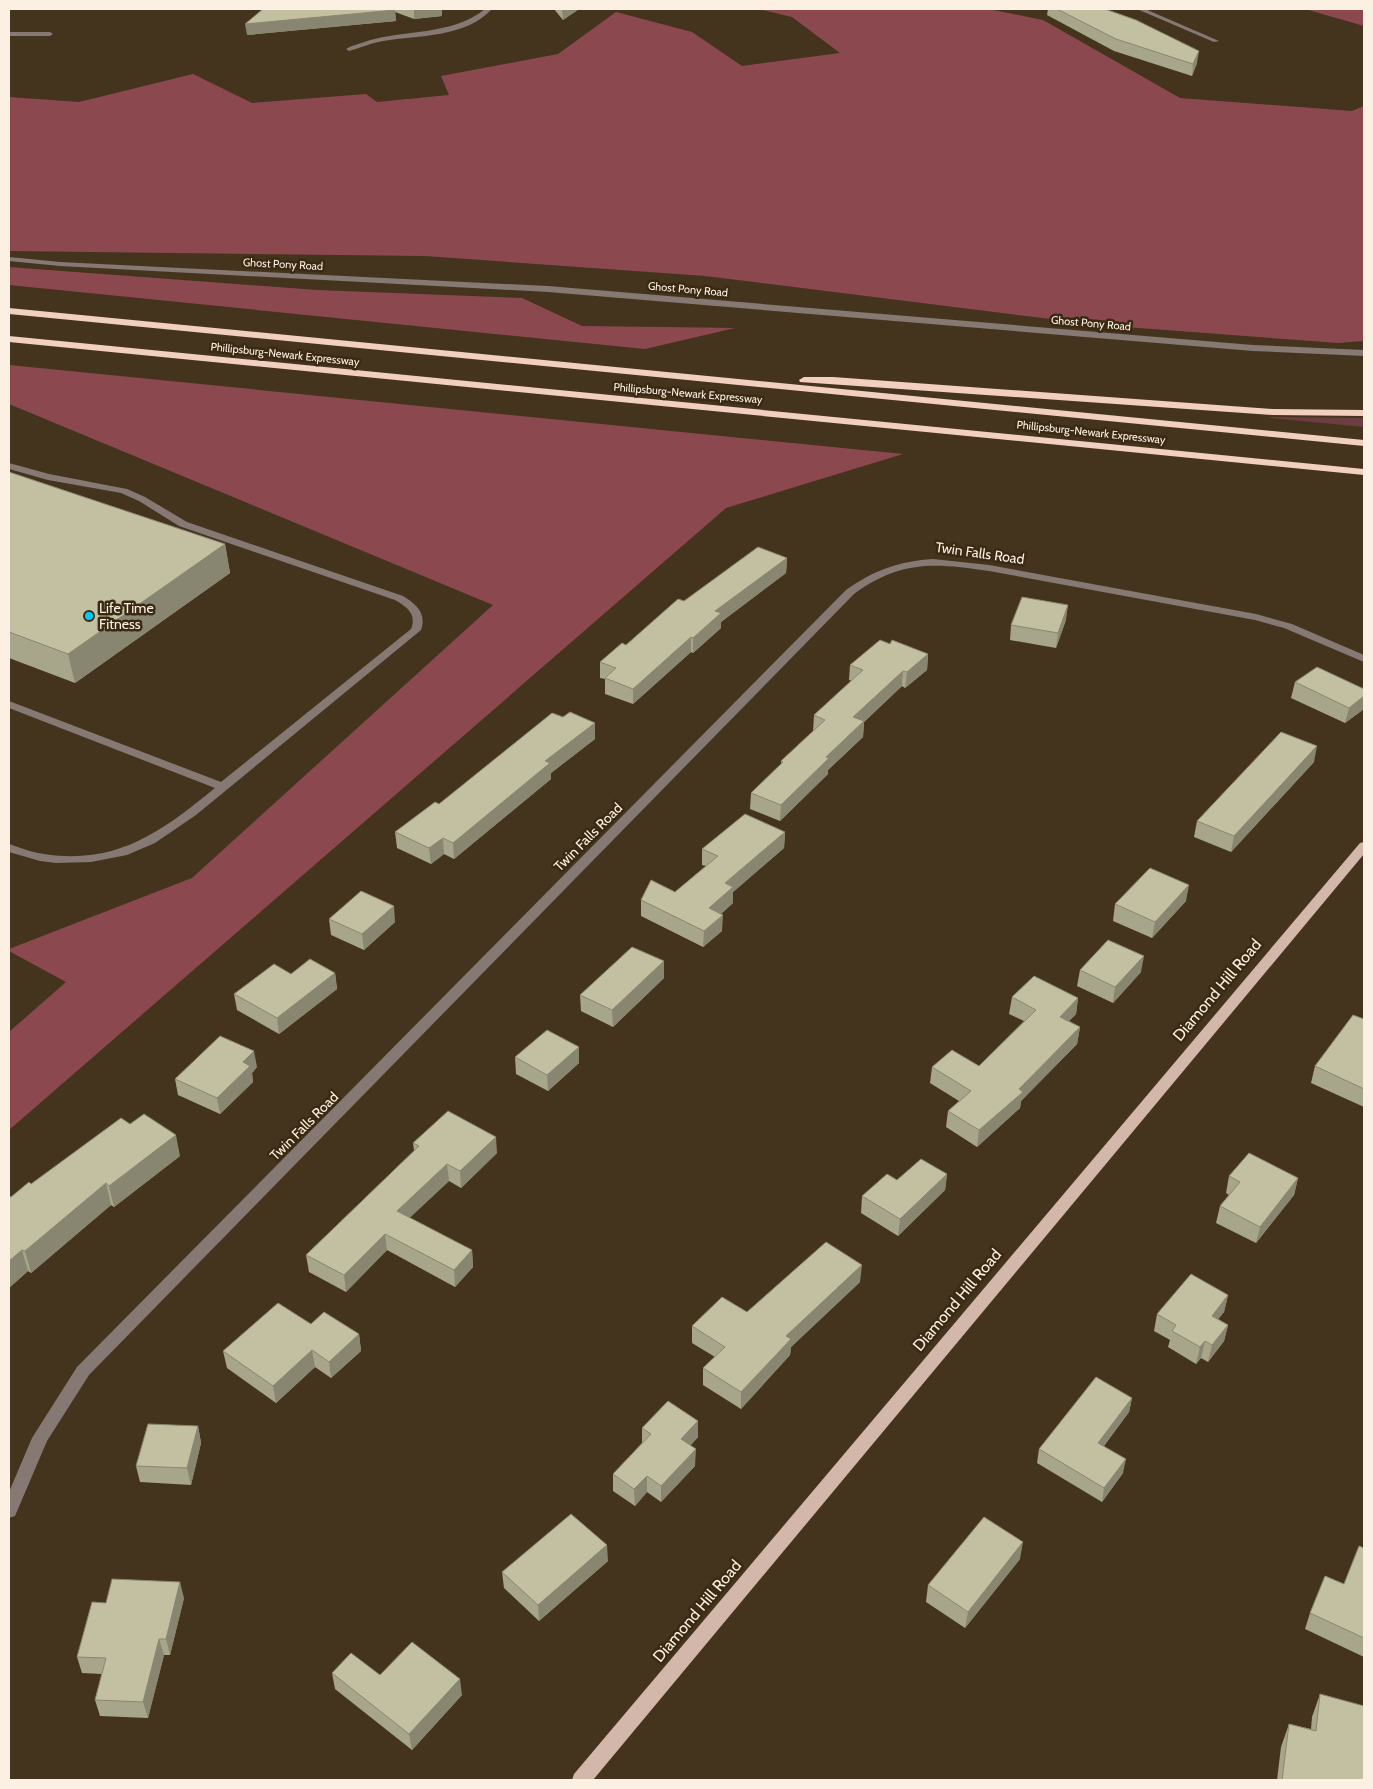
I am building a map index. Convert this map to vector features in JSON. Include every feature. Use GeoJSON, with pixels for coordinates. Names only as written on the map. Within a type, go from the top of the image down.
{"type":"FeatureCollection","features":[{"type":"Feature","properties":{"kind":"highway","name":"Phillipsburg-Newark Expressway"},"geometry":{"type":"LineString","coordinates":[[9,311],[1364,443]]}},
{"type":"Feature","properties":{"kind":"highway","name":"Phillipsburg-Newark Expressway"},"geometry":{"type":"LineString","coordinates":[[9,338],[1364,472]]}},
{"type":"Feature","properties":{"kind":"highway"},"geometry":{"type":"LineString","coordinates":[[704,379],[833,380],[1273,412],[1364,413]]}},
{"type":"Feature","properties":{"kind":"main road","name":"Diamond Hill Road"},"geometry":{"type":"LineString","coordinates":[[581,1780],[1362,853]]}},
{"type":"Feature","properties":{"kind":"street"},"geometry":{"type":"LineString","coordinates":[[349,49],[378,40],[428,33],[457,26],[472,20],[489,9]]}},
{"type":"Feature","properties":{"kind":"street"},"geometry":{"type":"LineString","coordinates":[[1140,9],[1216,41]]}},
{"type":"Feature","properties":{"kind":"street"},"geometry":{"type":"LineString","coordinates":[[9,34],[50,34]]}},
{"type":"Feature","properties":{"kind":"street","name":"Ghost Pony Road"},"geometry":{"type":"LineString","coordinates":[[9,259],[60,264],[548,289],[1253,348],[1364,353]]}},
{"type":"Feature","properties":{"kind":"street"},"geometry":{"type":"LineString","coordinates":[[9,466],[48,477],[124,491],[142,499],[183,524],[399,598],[415,609],[419,616],[419,624],[416,630],[223,787],[160,835],[138,847],[81,859],[41,858],[9,848]]}},
{"type":"Feature","properties":{"kind":"street","name":"Twin Falls Road"},"geometry":{"type":"LineString","coordinates":[[9,1511],[40,1438],[83,1371],[850,592],[864,580],[901,565],[924,561],[950,562],[989,568],[1256,617],[1288,626],[1364,659]]}},
{"type":"Feature","properties":{"kind":"street"},"geometry":{"type":"LineString","coordinates":[[9,704],[223,787]]}},
{"type":"Feature","properties":{"kind":"shaded area"},"geometry":{"type":"Polygon","coordinates":[[[759,9],[988,9],[1043,20],[1180,98],[1352,111],[1364,106],[1364,341],[1338,343],[1099,325],[705,276],[425,256],[9,251],[9,97],[79,102],[193,74],[252,103],[366,94],[377,102],[449,95],[441,76],[558,54],[616,12],[692,32],[742,66],[840,53],[792,17],[759,9]]]}},
{"type":"Feature","properties":{"kind":"shaded area"},"geometry":{"type":"Polygon","coordinates":[[[1305,9],[1364,9],[1364,26],[1305,9]]]}},
{"type":"Feature","properties":{"kind":"shaded area"},"geometry":{"type":"Polygon","coordinates":[[[9,267],[317,290],[522,298],[582,326],[735,328],[645,349],[9,285],[9,267]]]}},
{"type":"Feature","properties":{"kind":"shaded area"},"geometry":{"type":"Polygon","coordinates":[[[9,365],[903,454],[726,508],[9,1130],[9,1032],[66,982],[9,951],[9,949],[192,878],[493,605],[9,404],[9,365]]]}},
{"type":"Feature","properties":{"kind":"shaded area"},"geometry":{"type":"Polygon","coordinates":[[[1269,417],[1364,418],[1364,427],[1271,418],[1269,417]]]}},
{"type":"Feature","properties":{"kind":"building"},"geometry":{"type":"Polygon","coordinates":[[[263,9],[393,9],[395,10],[245,24],[263,9]]]}},
{"type":"Feature","properties":{"kind":"building"},"geometry":{"type":"Polygon","coordinates":[[[1057,9],[1105,9],[1136,20],[1199,51],[1193,64],[1116,39],[1057,9]]]}},
{"type":"Feature","properties":{"kind":"building","name":"Life Time Fitness"},"geometry":{"type":"Polygon","coordinates":[[[9,472],[225,544],[68,654],[9,632],[9,472]]]}},
{"type":"Feature","properties":{"kind":"building"},"geometry":{"type":"Polygon","coordinates":[[[758,547],[787,558],[715,611],[721,613],[633,689],[605,678],[616,668],[600,662],[622,643],[626,645],[678,599],[684,601],[758,547]]]}},
{"type":"Feature","properties":{"kind":"building"},"geometry":{"type":"Polygon","coordinates":[[[1022,597],[1068,605],[1058,633],[1011,625],[1022,597]]]}},
{"type":"Feature","properties":{"kind":"building"},"geometry":{"type":"Polygon","coordinates":[[[880,640],[890,644],[892,640],[928,654],[907,672],[903,671],[853,717],[864,721],[826,757],[829,758],[781,805],[751,793],[783,762],[781,761],[825,720],[814,715],[863,670],[850,665],[880,640]]]}},
{"type":"Feature","properties":{"kind":"building"},"geometry":{"type":"Polygon","coordinates":[[[1317,667],[1364,689],[1364,696],[1349,708],[1295,682],[1317,667]]]}},
{"type":"Feature","properties":{"kind":"building"},"geometry":{"type":"Polygon","coordinates":[[[570,712],[595,723],[545,761],[550,763],[453,843],[443,838],[429,848],[395,832],[435,802],[439,804],[552,713],[563,717],[570,712]]]}},
{"type":"Feature","properties":{"kind":"building"},"geometry":{"type":"Polygon","coordinates":[[[1281,732],[1317,746],[1234,836],[1197,821],[1281,732]]]}},
{"type":"Feature","properties":{"kind":"building"},"geometry":{"type":"Polygon","coordinates":[[[745,814],[785,832],[725,883],[733,887],[709,908],[723,915],[704,931],[641,900],[651,880],[675,892],[718,856],[702,849],[745,814]]]}},
{"type":"Feature","properties":{"kind":"building"},"geometry":{"type":"Polygon","coordinates":[[[1150,868],[1189,885],[1155,922],[1115,904],[1150,868]]]}},
{"type":"Feature","properties":{"kind":"building"},"geometry":{"type":"Polygon","coordinates":[[[361,891],[394,906],[362,934],[329,919],[361,891]]]}},
{"type":"Feature","properties":{"kind":"building"},"geometry":{"type":"Polygon","coordinates":[[[1108,940],[1144,956],[1115,987],[1080,970],[1108,940]]]}},
{"type":"Feature","properties":{"kind":"building"},"geometry":{"type":"Polygon","coordinates":[[[632,947],[664,961],[612,1010],[580,995],[632,947]]]}},
{"type":"Feature","properties":{"kind":"building"},"geometry":{"type":"Polygon","coordinates":[[[310,959],[335,973],[277,1018],[234,994],[274,964],[291,974],[310,959]]]}},
{"type":"Feature","properties":{"kind":"building"},"geometry":{"type":"Polygon","coordinates":[[[1034,976],[1078,998],[1060,1017],[1080,1027],[1019,1089],[1023,1092],[979,1130],[948,1111],[971,1091],[932,1067],[952,1050],[979,1066],[1036,1010],[1012,997],[1034,976]]]}},
{"type":"Feature","properties":{"kind":"building"},"geometry":{"type":"Polygon","coordinates":[[[1353,1015],[1364,1019],[1364,1089],[1315,1066],[1353,1015]]]}},
{"type":"Feature","properties":{"kind":"building"},"geometry":{"type":"Polygon","coordinates":[[[547,1030],[579,1047],[547,1075],[515,1057],[547,1030]]]}},
{"type":"Feature","properties":{"kind":"building"},"geometry":{"type":"Polygon","coordinates":[[[220,1036],[254,1051],[243,1062],[250,1066],[217,1098],[175,1079],[220,1036]]]}},
{"type":"Feature","properties":{"kind":"building"},"geometry":{"type":"Polygon","coordinates":[[[448,1111],[496,1137],[460,1171],[447,1164],[397,1211],[472,1250],[454,1270],[385,1234],[344,1275],[306,1255],[419,1146],[413,1143],[448,1111]]]}},
{"type":"Feature","properties":{"kind":"building"},"geometry":{"type":"Polygon","coordinates":[[[144,1114],[176,1135],[109,1186],[106,1183],[25,1251],[22,1250],[9,1261],[9,1196],[11,1197],[29,1182],[31,1184],[121,1118],[130,1124],[144,1114]]]}},
{"type":"Feature","properties":{"kind":"building"},"geometry":{"type":"Polygon","coordinates":[[[1249,1153],[1298,1178],[1260,1227],[1220,1206],[1240,1182],[1229,1176],[1249,1153]]]}},
{"type":"Feature","properties":{"kind":"building"},"geometry":{"type":"Polygon","coordinates":[[[921,1159],[947,1174],[900,1219],[862,1196],[887,1174],[897,1180],[921,1159]]]}},
{"type":"Feature","properties":{"kind":"building"},"geometry":{"type":"Polygon","coordinates":[[[826,1242],[862,1265],[786,1336],[791,1339],[741,1392],[703,1368],[725,1347],[692,1326],[722,1297],[747,1312],[826,1242]]]}},
{"type":"Feature","properties":{"kind":"building"},"geometry":{"type":"Polygon","coordinates":[[[1191,1274],[1228,1295],[1212,1316],[1228,1325],[1212,1345],[1205,1341],[1200,1347],[1172,1331],[1176,1325],[1157,1314],[1191,1274]]]}},
{"type":"Feature","properties":{"kind":"building"},"geometry":{"type":"Polygon","coordinates":[[[278,1303],[311,1324],[324,1312],[359,1334],[329,1362],[312,1350],[273,1386],[223,1351],[278,1303]]]}},
{"type":"Feature","properties":{"kind":"building"},"geometry":{"type":"Polygon","coordinates":[[[1096,1377],[1132,1398],[1098,1443],[1126,1459],[1104,1488],[1039,1449],[1096,1377]]]}},
{"type":"Feature","properties":{"kind":"building"},"geometry":{"type":"Polygon","coordinates":[[[668,1401],[698,1421],[681,1439],[696,1449],[661,1486],[647,1476],[634,1489],[613,1474],[651,1434],[642,1428],[668,1401]]]}},
{"type":"Feature","properties":{"kind":"building"},"geometry":{"type":"Polygon","coordinates":[[[148,1424],[198,1426],[187,1468],[136,1466],[148,1424]]]}},
{"type":"Feature","properties":{"kind":"building"},"geometry":{"type":"Polygon","coordinates":[[[571,1514],[607,1545],[538,1605],[502,1572],[571,1514]]]}},
{"type":"Feature","properties":{"kind":"building"},"geometry":{"type":"Polygon","coordinates":[[[984,1517],[1023,1542],[968,1612],[928,1585],[984,1517]]]}},
{"type":"Feature","properties":{"kind":"building"},"geometry":{"type":"Polygon","coordinates":[[[1359,1546],[1364,1548],[1364,1638],[1310,1613],[1325,1576],[1344,1584],[1359,1546]]]}},
{"type":"Feature","properties":{"kind":"building"},"geometry":{"type":"Polygon","coordinates":[[[112,1579],[180,1582],[166,1639],[159,1639],[143,1702],[95,1700],[106,1658],[77,1657],[92,1602],[106,1603],[112,1579]]]}},
{"type":"Feature","properties":{"kind":"building"},"geometry":{"type":"Polygon","coordinates":[[[412,1642],[460,1679],[409,1734],[332,1673],[351,1653],[380,1675],[412,1642]]]}},
{"type":"Feature","properties":{"kind":"building"},"geometry":{"type":"Polygon","coordinates":[[[1320,1694],[1364,1706],[1364,1780],[1282,1780],[1289,1724],[1316,1731],[1320,1694]]]}},
{"type":"Feature","properties":{"kind":"place","name":"Life Time Fitness"},"geometry":{"type":"Point","coordinates":[89,616]}}]}
